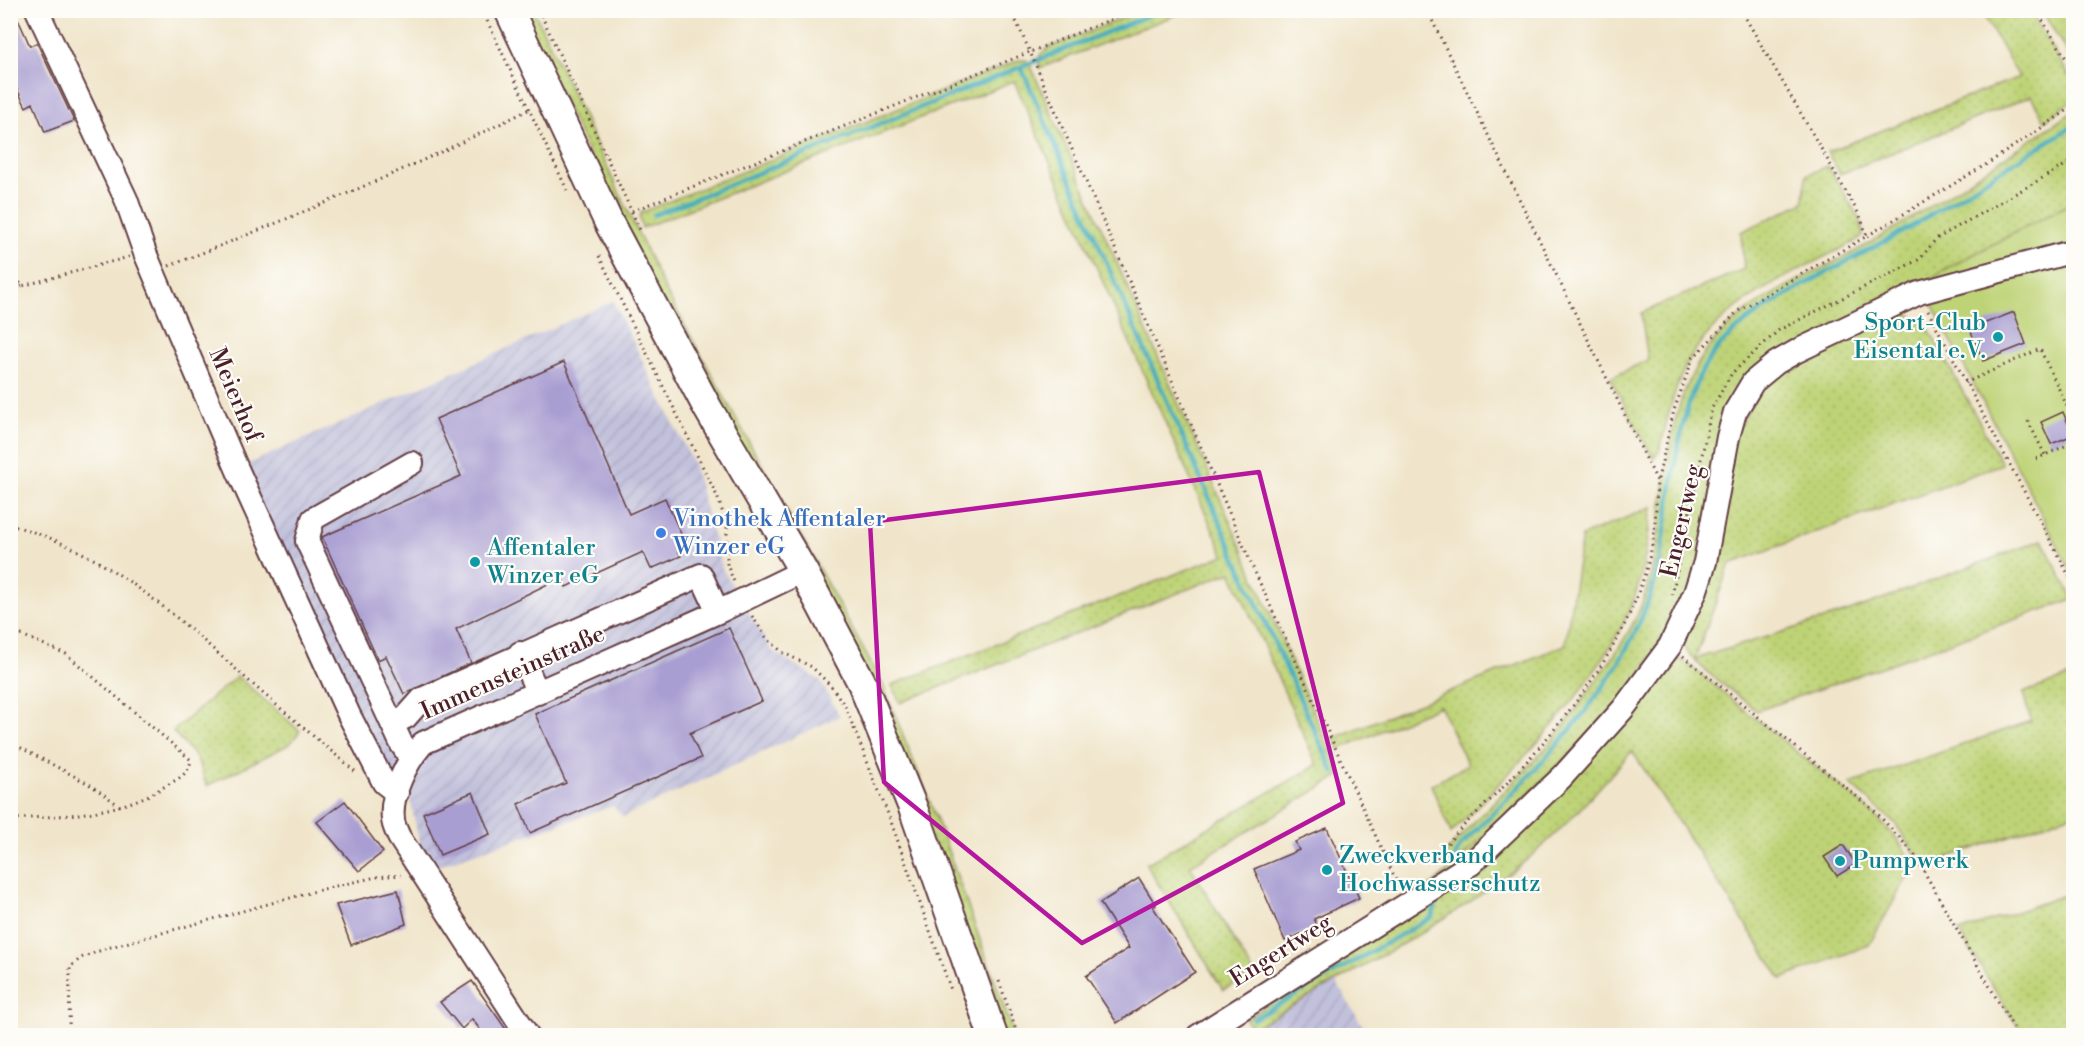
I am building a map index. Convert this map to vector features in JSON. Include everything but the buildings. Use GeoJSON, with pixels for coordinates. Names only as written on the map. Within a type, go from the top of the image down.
{"type":"FeatureCollection","features":[{"type":"Feature","properties":{"kind":"main road"},"geometry":{"type":"LineString","coordinates":[[509,10],[609,223],[707,407],[803,571],[862,683],[913,808],[993,1035]]}},
{"type":"Feature","properties":{"kind":"street","name":"Meierhof"},"geometry":{"type":"LineString","coordinates":[[37,10],[126,199],[150,263],[238,471],[349,715],[384,783],[397,793]]}},
{"type":"Feature","properties":{"kind":"street","name":"Engertweg"},"geometry":{"type":"LineString","coordinates":[[1198,1035],[1471,864],[1522,817],[1623,709],[1670,646],[1695,592],[1705,562],[1735,412],[1753,382],[1776,363],[1797,351],[1919,293],[2073,251]]}},
{"type":"Feature","properties":{"kind":"street"},"geometry":{"type":"LineString","coordinates":[[410,757],[392,724],[307,541],[313,519],[412,463]]}},
{"type":"Feature","properties":{"kind":"street","name":"Immensteinstraße"},"geometry":{"type":"LineString","coordinates":[[528,1035],[420,873],[399,837],[393,818],[397,793],[410,757],[423,743],[718,612],[803,571]]}},
{"type":"Feature","properties":{"kind":"street"},"geometry":{"type":"LineString","coordinates":[[392,724],[406,717],[422,699],[520,653],[701,575],[718,612]]}},
{"type":"Feature","properties":{"kind":"street"},"geometry":{"type":"LineString","coordinates":[[622,611],[637,647]]}},
{"type":"Feature","properties":{"kind":"street"},"geometry":{"type":"LineString","coordinates":[[520,653],[538,693]]}},
{"type":"Feature","properties":{"kind":"path"},"geometry":{"type":"LineString","coordinates":[[482,10],[570,196]]}},
{"type":"Feature","properties":{"kind":"path"},"geometry":{"type":"LineString","coordinates":[[539,10],[644,240]]}},
{"type":"Feature","properties":{"kind":"path"},"geometry":{"type":"LineString","coordinates":[[1011,10],[1250,559],[1407,905]]}},
{"type":"Feature","properties":{"kind":"path"},"geometry":{"type":"LineString","coordinates":[[632,212],[1134,10]]}},
{"type":"Feature","properties":{"kind":"path"},"geometry":{"type":"LineString","coordinates":[[1427,10],[1657,481]]}},
{"type":"Feature","properties":{"kind":"path"},"geometry":{"type":"LineString","coordinates":[[1741,10],[1860,216],[1868,236]]}},
{"type":"Feature","properties":{"kind":"path"},"geometry":{"type":"LineString","coordinates":[[2036,10],[2073,71]]}},
{"type":"Feature","properties":{"kind":"path"},"geometry":{"type":"LineString","coordinates":[[2068,10],[2073,20]]}},
{"type":"Feature","properties":{"kind":"path"},"geometry":{"type":"LineString","coordinates":[[1430,867],[1463,825],[1508,782],[1573,706],[1614,646],[1637,595],[1653,540],[1657,481],[1674,410],[1693,358],[1738,311],[1987,164],[2073,106]]}},
{"type":"Feature","properties":{"kind":"path"},"geometry":{"type":"LineString","coordinates":[[10,291],[22,286],[150,263],[359,189],[453,148],[528,110]]}},
{"type":"Feature","properties":{"kind":"path"},"geometry":{"type":"LineString","coordinates":[[1668,605],[1712,408],[1732,374],[1779,330],[1920,259],[1936,239],[2073,160]]}},
{"type":"Feature","properties":{"kind":"path"},"geometry":{"type":"LineString","coordinates":[[596,249],[717,495],[727,525],[727,565],[742,601],[766,637],[782,652],[812,667],[831,686],[845,706],[890,819],[952,992]]}},
{"type":"Feature","properties":{"kind":"path"},"geometry":{"type":"LineString","coordinates":[[10,267],[22,286]]}},
{"type":"Feature","properties":{"kind":"path"},"geometry":{"type":"LineString","coordinates":[[1919,293],[2073,585]]}},
{"type":"Feature","properties":{"kind":"path"},"geometry":{"type":"LineString","coordinates":[[1965,383],[2040,349],[2073,421]]}},
{"type":"Feature","properties":{"kind":"path"},"geometry":{"type":"LineString","coordinates":[[2028,421],[2045,455]]}},
{"type":"Feature","properties":{"kind":"path"},"geometry":{"type":"LineString","coordinates":[[2036,459],[2073,442]]}},
{"type":"Feature","properties":{"kind":"path"},"geometry":{"type":"LineString","coordinates":[[10,525],[54,538],[82,551],[131,581],[174,614],[363,778]]}},
{"type":"Feature","properties":{"kind":"path"},"geometry":{"type":"LineString","coordinates":[[10,630],[66,654],[191,760],[184,775],[140,801],[122,807],[10,819]]}},
{"type":"Feature","properties":{"kind":"path"},"geometry":{"type":"LineString","coordinates":[[1670,646],[1876,812],[1898,834],[1914,854],[2018,1035]]}},
{"type":"Feature","properties":{"kind":"path"},"geometry":{"type":"LineString","coordinates":[[10,742],[89,784],[122,807]]}},
{"type":"Feature","properties":{"kind":"path"},"geometry":{"type":"LineString","coordinates":[[69,1035],[70,967],[81,958],[323,889],[376,877],[420,873]]}},
{"type":"Feature","properties":{"kind":"highlighted area"},"geometry":{"type":"Polygon","coordinates":[[[1259,472],[1343,803],[1082,943],[884,782],[870,522],[1259,472]]]}},
{"type":"Feature","properties":{"kind":"shaded area"},"geometry":{"type":"Polygon","coordinates":[[[613,301],[693,463],[722,568],[772,651],[820,680],[840,716],[623,817],[613,806],[437,866],[423,859],[409,794],[383,771],[241,467],[613,301]]]}},
{"type":"Feature","properties":{"kind":"shaded area"},"geometry":{"type":"Polygon","coordinates":[[[1335,980],[1368,1035],[1254,1036],[1251,1030],[1335,980]]]}},
{"type":"Feature","properties":{"kind":"green space"},"geometry":{"type":"Polygon","coordinates":[[[1143,10],[1186,11],[1040,68],[1040,57],[1048,48],[1143,10]]]}},
{"type":"Feature","properties":{"kind":"green space"},"geometry":{"type":"Polygon","coordinates":[[[521,11],[534,11],[662,284],[883,685],[936,817],[1014,1035],[1003,1035],[937,851],[658,299],[521,11]]]}},
{"type":"Feature","properties":{"kind":"green space"},"geometry":{"type":"Polygon","coordinates":[[[1981,11],[2030,11],[2073,82],[2073,100],[2045,121],[2031,96],[1840,174],[1827,152],[2019,77],[1981,11]]]}},
{"type":"Feature","properties":{"kind":"green space"},"geometry":{"type":"Polygon","coordinates":[[[2042,11],[2073,11],[2073,62],[2042,11]]]}},
{"type":"Feature","properties":{"kind":"green space"},"geometry":{"type":"Polygon","coordinates":[[[1019,60],[1026,60],[1030,64],[1341,775],[1190,866],[1254,974],[1223,990],[1146,864],[1317,765],[1231,572],[900,703],[892,685],[1224,555],[1014,81],[642,228],[639,217],[642,212],[1019,60]]]}},
{"type":"Feature","properties":{"kind":"green space"},"geometry":{"type":"Polygon","coordinates":[[[2073,112],[2073,202],[1942,271],[1922,285],[1748,382],[1693,584],[1625,701],[1455,870],[1444,855],[1557,735],[1614,656],[1635,620],[1649,579],[1656,547],[1670,446],[1677,413],[1688,382],[1705,353],[1737,319],[1756,305],[1888,232],[2073,112]]]}},
{"type":"Feature","properties":{"kind":"green space"},"geometry":{"type":"Polygon","coordinates":[[[1828,166],[1860,220],[1863,233],[1860,239],[1770,286],[1728,315],[1709,332],[1681,375],[1659,452],[1653,458],[1610,378],[1648,360],[1641,313],[1744,269],[1741,232],[1804,202],[1806,175],[1828,166]]]}},
{"type":"Feature","properties":{"kind":"green space"},"geometry":{"type":"Polygon","coordinates":[[[2073,202],[2073,575],[1922,285],[1942,271],[2073,202]]]}},
{"type":"Feature","properties":{"kind":"green space"},"geometry":{"type":"Polygon","coordinates":[[[1908,313],[1929,329],[2002,464],[1730,564],[1695,659],[1847,612],[2042,540],[2073,599],[1757,711],[1701,666],[1691,656],[1680,637],[1732,438],[1767,379],[1890,316],[1908,313]]]}},
{"type":"Feature","properties":{"kind":"green space"},"geometry":{"type":"Polygon","coordinates":[[[1652,507],[1644,563],[1635,596],[1621,628],[1602,660],[1580,691],[1529,752],[1451,833],[1431,785],[1468,765],[1440,706],[1339,749],[1334,738],[1565,645],[1582,536],[1652,507]]]}},
{"type":"Feature","properties":{"kind":"green space"},"geometry":{"type":"Polygon","coordinates":[[[1673,658],[1684,661],[1873,813],[1897,839],[1914,865],[1869,945],[1781,979],[1632,751],[1576,814],[1530,858],[1482,894],[1418,935],[1251,1030],[1246,1019],[1395,920],[1673,658]]]}},
{"type":"Feature","properties":{"kind":"green space"},"geometry":{"type":"Polygon","coordinates":[[[2073,675],[2073,814],[1923,866],[1895,823],[1850,784],[2031,721],[2023,693],[2073,675]]]}},
{"type":"Feature","properties":{"kind":"green space"},"geometry":{"type":"Polygon","coordinates":[[[237,676],[300,731],[290,744],[207,786],[197,759],[173,731],[237,676]]]}},
{"type":"Feature","properties":{"kind":"green space"},"geometry":{"type":"Polygon","coordinates":[[[2073,892],[2073,1035],[2023,1035],[1959,932],[2073,892]]]}},
{"type":"Feature","properties":{"kind":"waterway"},"geometry":{"type":"LineString","coordinates":[[654,215],[1162,10]]}},
{"type":"Feature","properties":{"kind":"waterway"},"geometry":{"type":"LineString","coordinates":[[1021,67],[1229,543],[1334,773]]}},
{"type":"Feature","properties":{"kind":"waterway"},"geometry":{"type":"LineString","coordinates":[[1453,862],[1460,846],[1551,753],[1579,719],[1605,685],[1627,648],[1645,609],[1658,568],[1675,463],[1687,410],[1706,364],[1722,343],[1769,305],[1907,229],[2074,126]]}},
{"type":"Feature","properties":{"kind":"waterway"},"geometry":{"type":"LineString","coordinates":[[1253,1019],[1432,917],[1437,900]]}},
{"type":"Feature","properties":{"kind":"waterway"},"geometry":{"type":"LineString","coordinates":[[1224,1036],[1229,1033]]}},
{"type":"Feature","properties":{"kind":"place","name":"Sport-Club Eisental e.V."},"geometry":{"type":"Point","coordinates":[1998,337]}},
{"type":"Feature","properties":{"kind":"place","name":"Vinothek Affentaler Winzer eG"},"geometry":{"type":"Point","coordinates":[661,533]}},
{"type":"Feature","properties":{"kind":"place","name":"Affentaler Winzer eG"},"geometry":{"type":"Point","coordinates":[475,562]}},
{"type":"Feature","properties":{"kind":"place","name":"Pumpwerk"},"geometry":{"type":"Point","coordinates":[1840,861]}},
{"type":"Feature","properties":{"kind":"place","name":"Zweckverband Hochwasserschutz"},"geometry":{"type":"Point","coordinates":[1327,870]}}]}
